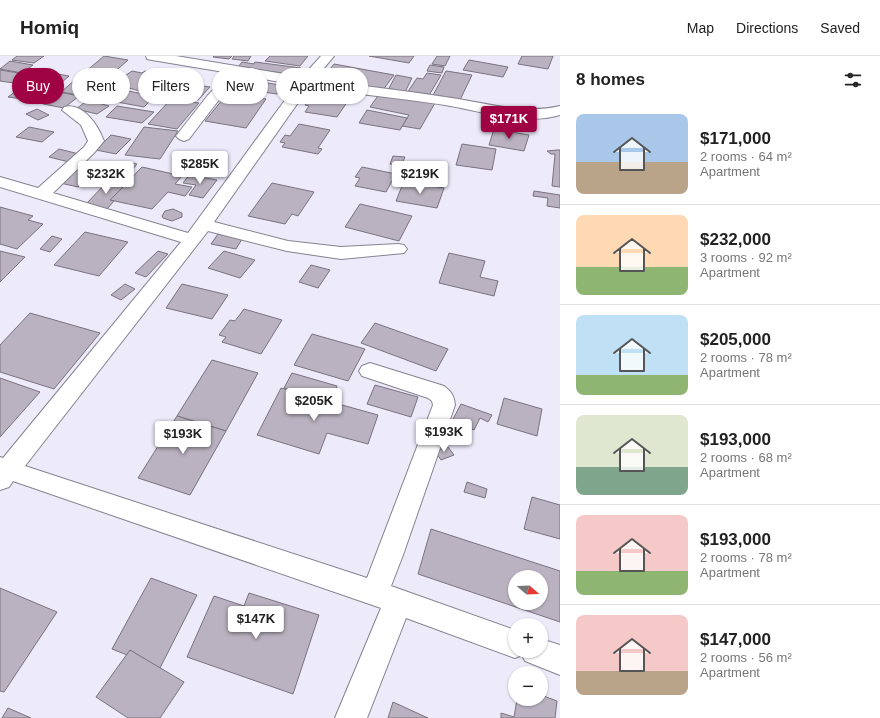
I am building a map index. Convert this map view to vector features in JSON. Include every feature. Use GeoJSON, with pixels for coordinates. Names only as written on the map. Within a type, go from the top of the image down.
{"type":"FeatureCollection","features":[{"type":"Feature","properties":{"kind":"street"},"geometry":{"type":"LineString","coordinates":[[152,56],[227,68]]}},
{"type":"Feature","properties":{"kind":"street"},"geometry":{"type":"LineString","coordinates":[[317,68],[328,56]]}},
{"type":"Feature","properties":{"kind":"street"},"geometry":{"type":"LineString","coordinates":[[368,90],[447,101],[517,113],[550,114],[560,110]]}},
{"type":"Feature","properties":{"kind":"street"},"geometry":{"type":"LineString","coordinates":[[184,136],[212,99]]}},
{"type":"Feature","properties":{"kind":"street"},"geometry":{"type":"LineString","coordinates":[[289,104],[192,240],[3,473],[386,597],[508,641]]}},
{"type":"Feature","properties":{"kind":"street"},"geometry":{"type":"LineString","coordinates":[[41,195],[89,150],[96,141],[94,133],[81,115],[70,110]]}},
{"type":"Feature","properties":{"kind":"street"},"geometry":{"type":"LineString","coordinates":[[0,182],[192,240]]}},
{"type":"Feature","properties":{"kind":"street"},"geometry":{"type":"LineString","coordinates":[[204,224],[287,246],[340,253],[398,249]]}},
{"type":"Feature","properties":{"kind":"street"},"geometry":{"type":"LineString","coordinates":[[351,718],[386,597],[390,555],[444,404],[443,397],[436,392],[370,371]]}},
{"type":"Feature","properties":{"kind":"street"},"geometry":{"type":"LineString","coordinates":[[548,656],[560,660]]}},
{"type":"Feature","properties":{"kind":"building"},"geometry":{"type":"Polygon","coordinates":[[[17,56],[44,56],[34,63],[12,60],[17,56]]]}},
{"type":"Feature","properties":{"kind":"building"},"geometry":{"type":"Polygon","coordinates":[[[104,56],[128,60],[119,68],[90,68],[104,56]]]}},
{"type":"Feature","properties":{"kind":"building"},"geometry":{"type":"Polygon","coordinates":[[[232,56],[229,59],[213,57],[232,56]]]}},
{"type":"Feature","properties":{"kind":"building"},"geometry":{"type":"Polygon","coordinates":[[[234,56],[251,56],[248,61],[232,59],[234,56]]]}},
{"type":"Feature","properties":{"kind":"building"},"geometry":{"type":"Polygon","coordinates":[[[270,56],[308,56],[300,66],[265,61],[270,56]]]}},
{"type":"Feature","properties":{"kind":"building"},"geometry":{"type":"Polygon","coordinates":[[[369,56],[414,56],[409,63],[369,56]]]}},
{"type":"Feature","properties":{"kind":"building"},"geometry":{"type":"Polygon","coordinates":[[[437,56],[450,56],[445,66],[432,64],[437,56]]]}},
{"type":"Feature","properties":{"kind":"building"},"geometry":{"type":"Polygon","coordinates":[[[522,56],[553,56],[548,69],[518,64],[522,56]]]}},
{"type":"Feature","properties":{"kind":"building"},"geometry":{"type":"Polygon","coordinates":[[[469,60],[508,67],[503,77],[463,70],[469,60]]]}},
{"type":"Feature","properties":{"kind":"building"},"geometry":{"type":"Polygon","coordinates":[[[10,61],[33,65],[29,68],[12,68],[12,71],[0,69],[10,61]]]}},
{"type":"Feature","properties":{"kind":"building"},"geometry":{"type":"Polygon","coordinates":[[[242,62],[254,64],[255,62],[301,68],[276,68],[276,72],[268,71],[268,68],[238,67],[242,62]]]}},
{"type":"Feature","properties":{"kind":"building"},"geometry":{"type":"Polygon","coordinates":[[[334,64],[356,68],[331,68],[334,64]]]}},
{"type":"Feature","properties":{"kind":"building"},"geometry":{"type":"Polygon","coordinates":[[[430,65],[444,67],[442,73],[427,71],[430,65]]]}},
{"type":"Feature","properties":{"kind":"building"},"geometry":{"type":"Polygon","coordinates":[[[0,70],[12,72],[12,83],[0,81],[0,70]]]}},
{"type":"Feature","properties":{"kind":"building"},"geometry":{"type":"Polygon","coordinates":[[[368,70],[394,75],[383,90],[368,87],[368,70]]]}},
{"type":"Feature","properties":{"kind":"building"},"geometry":{"type":"Polygon","coordinates":[[[132,71],[138,72],[138,90],[130,88],[130,72],[132,71]]]}},
{"type":"Feature","properties":{"kind":"building"},"geometry":{"type":"Polygon","coordinates":[[[446,71],[472,75],[459,102],[432,97],[446,71]]]}},
{"type":"Feature","properties":{"kind":"building"},"geometry":{"type":"Polygon","coordinates":[[[427,73],[441,75],[428,97],[407,93],[417,78],[423,79],[427,73]]]}},
{"type":"Feature","properties":{"kind":"building"},"geometry":{"type":"Polygon","coordinates":[[[64,75],[69,76],[64,80],[64,75]]]}},
{"type":"Feature","properties":{"kind":"building"},"geometry":{"type":"Polygon","coordinates":[[[396,75],[412,78],[405,92],[388,90],[396,75]]]}},
{"type":"Feature","properties":{"kind":"building"},"geometry":{"type":"Polygon","coordinates":[[[72,83],[72,94],[64,92],[64,89],[72,83]]]}},
{"type":"Feature","properties":{"kind":"building"},"geometry":{"type":"Polygon","coordinates":[[[268,83],[276,84],[276,94],[268,93],[268,83]]]}},
{"type":"Feature","properties":{"kind":"building"},"geometry":{"type":"Polygon","coordinates":[[[204,86],[210,87],[204,94],[204,86]]]}},
{"type":"Feature","properties":{"kind":"building"},"geometry":{"type":"Polygon","coordinates":[[[130,91],[138,93],[138,104],[147,104],[144,107],[128,104],[130,104],[130,91]]]}},
{"type":"Feature","properties":{"kind":"building"},"geometry":{"type":"Polygon","coordinates":[[[64,93],[72,95],[72,102],[64,108],[43,104],[64,104],[64,93]]]}},
{"type":"Feature","properties":{"kind":"building"},"geometry":{"type":"Polygon","coordinates":[[[380,93],[435,103],[420,129],[402,126],[409,115],[370,107],[380,93]]]}},
{"type":"Feature","properties":{"kind":"building"},"geometry":{"type":"Polygon","coordinates":[[[83,104],[102,104],[109,106],[97,114],[76,109],[83,104]]]}},
{"type":"Feature","properties":{"kind":"building"},"geometry":{"type":"Polygon","coordinates":[[[166,104],[198,104],[177,129],[148,124],[166,104]]]}},
{"type":"Feature","properties":{"kind":"building"},"geometry":{"type":"Polygon","coordinates":[[[219,104],[263,104],[246,128],[205,121],[219,104]]]}},
{"type":"Feature","properties":{"kind":"building"},"geometry":{"type":"Polygon","coordinates":[[[346,104],[337,117],[305,112],[309,106],[305,105],[346,104]]]}},
{"type":"Feature","properties":{"kind":"building"},"geometry":{"type":"Polygon","coordinates":[[[117,106],[154,112],[142,123],[106,117],[117,106]]]}},
{"type":"Feature","properties":{"kind":"building"},"geometry":{"type":"Polygon","coordinates":[[[37,109],[49,115],[38,120],[26,114],[37,109]]]}},
{"type":"Feature","properties":{"kind":"building"},"geometry":{"type":"Polygon","coordinates":[[[367,110],[407,118],[400,130],[359,123],[367,110]]]}},
{"type":"Feature","properties":{"kind":"building"},"geometry":{"type":"Polygon","coordinates":[[[299,124],[330,130],[318,148],[322,149],[318,154],[282,147],[285,143],[280,142],[285,135],[290,136],[299,124]]]}},
{"type":"Feature","properties":{"kind":"building"},"geometry":{"type":"Polygon","coordinates":[[[29,127],[54,132],[42,142],[16,137],[29,127]]]}},
{"type":"Feature","properties":{"kind":"building"},"geometry":{"type":"Polygon","coordinates":[[[144,127],[178,131],[160,159],[125,155],[144,127]]]}},
{"type":"Feature","properties":{"kind":"building"},"geometry":{"type":"Polygon","coordinates":[[[494,129],[529,135],[524,151],[489,145],[494,129]]]}},
{"type":"Feature","properties":{"kind":"building"},"geometry":{"type":"Polygon","coordinates":[[[111,135],[131,139],[116,154],[96,150],[111,135]]]}},
{"type":"Feature","properties":{"kind":"building"},"geometry":{"type":"Polygon","coordinates":[[[462,144],[496,149],[492,170],[456,165],[462,144]]]}},
{"type":"Feature","properties":{"kind":"building"},"geometry":{"type":"Polygon","coordinates":[[[59,149],[79,154],[69,162],[49,157],[59,149]]]}},
{"type":"Feature","properties":{"kind":"building"},"geometry":{"type":"Polygon","coordinates":[[[560,150],[560,187],[552,186],[555,154],[551,154],[547,151],[560,150]]]}},
{"type":"Feature","properties":{"kind":"building"},"geometry":{"type":"Polygon","coordinates":[[[393,156],[405,157],[401,166],[390,164],[393,156]]]}},
{"type":"Feature","properties":{"kind":"building"},"geometry":{"type":"Polygon","coordinates":[[[84,161],[119,169],[105,183],[87,179],[78,187],[60,183],[84,161]]]}},
{"type":"Feature","properties":{"kind":"building"},"geometry":{"type":"Polygon","coordinates":[[[128,162],[137,164],[122,182],[110,179],[128,162]]]}},
{"type":"Feature","properties":{"kind":"building"},"geometry":{"type":"Polygon","coordinates":[[[142,167],[182,176],[175,184],[192,187],[185,196],[168,192],[152,209],[110,200],[142,167]]]}},
{"type":"Feature","properties":{"kind":"building"},"geometry":{"type":"Polygon","coordinates":[[[362,167],[396,174],[386,192],[355,186],[360,178],[355,177],[362,167]]]}},
{"type":"Feature","properties":{"kind":"building"},"geometry":{"type":"Polygon","coordinates":[[[189,175],[217,180],[203,198],[189,195],[196,185],[183,183],[189,175]]]}},
{"type":"Feature","properties":{"kind":"building"},"geometry":{"type":"Polygon","coordinates":[[[108,181],[125,185],[110,200],[114,201],[107,209],[86,204],[108,181]]]}},
{"type":"Feature","properties":{"kind":"building"},"geometry":{"type":"Polygon","coordinates":[[[404,181],[444,188],[437,208],[396,201],[404,181]]]}},
{"type":"Feature","properties":{"kind":"building"},"geometry":{"type":"Polygon","coordinates":[[[272,183],[314,192],[298,216],[292,214],[285,224],[248,216],[272,183]]]}},
{"type":"Feature","properties":{"kind":"building"},"geometry":{"type":"Polygon","coordinates":[[[534,191],[560,195],[560,208],[547,206],[548,198],[533,196],[534,191]]]}},
{"type":"Feature","properties":{"kind":"building"},"geometry":{"type":"Polygon","coordinates":[[[360,204],[412,216],[399,241],[345,227],[360,204]]]}},
{"type":"Feature","properties":{"kind":"building"},"geometry":{"type":"Polygon","coordinates":[[[0,207],[33,216],[28,220],[43,224],[17,249],[0,244],[0,207]]]}},
{"type":"Feature","properties":{"kind":"building"},"geometry":{"type":"Polygon","coordinates":[[[173,209],[182,213],[182,217],[172,221],[163,218],[162,216],[165,211],[173,209]]]}},
{"type":"Feature","properties":{"kind":"building"},"geometry":{"type":"Polygon","coordinates":[[[85,232],[128,242],[99,276],[54,265],[85,232]]]}},
{"type":"Feature","properties":{"kind":"building"},"geometry":{"type":"Polygon","coordinates":[[[218,234],[242,239],[236,249],[211,244],[218,234]]]}},
{"type":"Feature","properties":{"kind":"building"},"geometry":{"type":"Polygon","coordinates":[[[52,236],[62,239],[50,252],[40,249],[52,236]]]}},
{"type":"Feature","properties":{"kind":"building"},"geometry":{"type":"Polygon","coordinates":[[[0,251],[25,257],[0,282],[0,251]]]}},
{"type":"Feature","properties":{"kind":"building"},"geometry":{"type":"Polygon","coordinates":[[[158,251],[168,254],[146,277],[135,273],[158,251]]]}},
{"type":"Feature","properties":{"kind":"building"},"geometry":{"type":"Polygon","coordinates":[[[224,251],[255,260],[240,278],[208,268],[224,251]]]}},
{"type":"Feature","properties":{"kind":"building"},"geometry":{"type":"Polygon","coordinates":[[[449,253],[485,261],[480,277],[498,281],[494,296],[439,283],[449,253]]]}},
{"type":"Feature","properties":{"kind":"building"},"geometry":{"type":"Polygon","coordinates":[[[311,265],[330,270],[318,288],[299,282],[311,265]]]}},
{"type":"Feature","properties":{"kind":"building"},"geometry":{"type":"Polygon","coordinates":[[[125,284],[135,289],[121,300],[111,295],[125,284]]]}},
{"type":"Feature","properties":{"kind":"building"},"geometry":{"type":"Polygon","coordinates":[[[182,284],[228,295],[212,319],[166,308],[182,284]]]}},
{"type":"Feature","properties":{"kind":"building"},"geometry":{"type":"Polygon","coordinates":[[[244,309],[282,320],[261,354],[222,342],[226,337],[219,335],[230,320],[235,321],[244,309]]]}},
{"type":"Feature","properties":{"kind":"building"},"geometry":{"type":"Polygon","coordinates":[[[30,313],[100,333],[54,389],[0,372],[0,345],[30,313]]]}},
{"type":"Feature","properties":{"kind":"building"},"geometry":{"type":"Polygon","coordinates":[[[375,323],[448,349],[436,371],[361,343],[375,323]]]}},
{"type":"Feature","properties":{"kind":"building"},"geometry":{"type":"Polygon","coordinates":[[[312,334],[365,349],[348,381],[294,365],[312,334]]]}},
{"type":"Feature","properties":{"kind":"building"},"geometry":{"type":"Polygon","coordinates":[[[212,360],[258,373],[226,431],[177,416],[212,360]]]}},
{"type":"Feature","properties":{"kind":"building"},"geometry":{"type":"Polygon","coordinates":[[[292,373],[337,386],[330,401],[284,388],[292,373]]]}},
{"type":"Feature","properties":{"kind":"building"},"geometry":{"type":"Polygon","coordinates":[[[0,378],[40,392],[0,437],[0,378]]]}},
{"type":"Feature","properties":{"kind":"building"},"geometry":{"type":"Polygon","coordinates":[[[375,385],[418,397],[411,417],[367,404],[375,385]]]}},
{"type":"Feature","properties":{"kind":"building"},"geometry":{"type":"Polygon","coordinates":[[[281,388],[378,415],[368,444],[327,433],[319,454],[257,435],[281,388]]]}},
{"type":"Feature","properties":{"kind":"building"},"geometry":{"type":"Polygon","coordinates":[[[504,398],[542,409],[537,436],[497,424],[504,398]]]}},
{"type":"Feature","properties":{"kind":"building"},"geometry":{"type":"Polygon","coordinates":[[[461,404],[492,415],[488,422],[480,418],[474,430],[452,421],[461,404]]]}},
{"type":"Feature","properties":{"kind":"building"},"geometry":{"type":"Polygon","coordinates":[[[177,416],[226,431],[190,495],[138,478],[177,416]]]}},
{"type":"Feature","properties":{"kind":"building"},"geometry":{"type":"Polygon","coordinates":[[[448,447],[454,455],[441,460],[435,451],[448,447]]]}},
{"type":"Feature","properties":{"kind":"building"},"geometry":{"type":"Polygon","coordinates":[[[467,482],[487,489],[485,498],[464,492],[467,482]]]}},
{"type":"Feature","properties":{"kind":"building"},"geometry":{"type":"Polygon","coordinates":[[[532,497],[560,505],[560,539],[524,529],[532,497]]]}},
{"type":"Feature","properties":{"kind":"building"},"geometry":{"type":"Polygon","coordinates":[[[431,529],[560,571],[560,622],[524,610],[548,610],[548,570],[508,570],[508,604],[418,574],[431,529]]]}},
{"type":"Feature","properties":{"kind":"building"},"geometry":{"type":"Polygon","coordinates":[[[151,578],[197,595],[160,668],[112,649],[151,578]]]}},
{"type":"Feature","properties":{"kind":"building"},"geometry":{"type":"Polygon","coordinates":[[[0,588],[57,612],[4,692],[0,691],[0,588]]]}},
{"type":"Feature","properties":{"kind":"building"},"geometry":{"type":"Polygon","coordinates":[[[249,593],[319,615],[293,694],[187,657],[214,596],[244,606],[249,593]]]}},
{"type":"Feature","properties":{"kind":"building"},"geometry":{"type":"Polygon","coordinates":[[[130,650],[184,682],[160,718],[128,718],[96,697],[130,650]]]}},
{"type":"Feature","properties":{"kind":"building"},"geometry":{"type":"Polygon","coordinates":[[[548,698],[557,701],[555,718],[501,718],[501,713],[514,717],[516,706],[548,706],[548,698]]]}},
{"type":"Feature","properties":{"kind":"building"},"geometry":{"type":"Polygon","coordinates":[[[393,702],[428,718],[388,718],[393,702]]]}},
{"type":"Feature","properties":{"kind":"building"},"geometry":{"type":"Polygon","coordinates":[[[8,708],[31,718],[2,718],[8,708]]]}}]}
